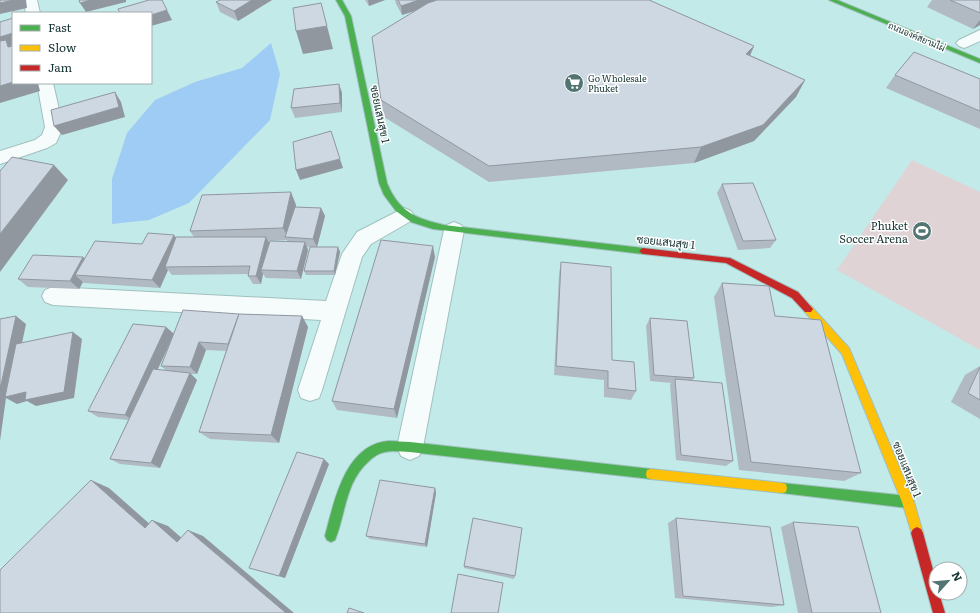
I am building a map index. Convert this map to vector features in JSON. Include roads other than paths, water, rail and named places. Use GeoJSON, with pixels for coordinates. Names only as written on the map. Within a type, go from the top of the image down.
{"type":"FeatureCollection","features":[{"type":"Feature","properties":{"kind":"street"},"geometry":{"type":"LineString","coordinates":[[30,0],[33,12]]}},
{"type":"Feature","properties":{"kind":"street","name":"ซอยแสนสุข 1"},"geometry":{"type":"LineString","coordinates":[[339,0],[341,1],[348,16],[381,175],[388,196],[404,216],[426,226],[454,230],[728,260],[795,295],[846,351],[908,502],[938,613]]}},
{"type":"Feature","properties":{"kind":"street","name":"ถนนองค์สยามไผ่"},"geometry":{"type":"LineString","coordinates":[[836,0],[854,9],[980,61]]}},
{"type":"Feature","properties":{"kind":"street","name":"ถนนองค์สยามไผ่"},"geometry":{"type":"LineString","coordinates":[[854,9],[973,42]]}},
{"type":"Feature","properties":{"kind":"street"},"geometry":{"type":"LineString","coordinates":[[0,158],[40,144],[50,138],[54,127],[45,84]]}},
{"type":"Feature","properties":{"kind":"street"},"geometry":{"type":"LineString","coordinates":[[310,390],[352,254],[364,238],[404,216]]}},
{"type":"Feature","properties":{"kind":"street"},"geometry":{"type":"LineString","coordinates":[[410,447],[454,230]]}},
{"type":"Feature","properties":{"kind":"street"},"geometry":{"type":"LineString","coordinates":[[53,296],[334,311]]}},
{"type":"Feature","properties":{"kind":"street"},"geometry":{"type":"LineString","coordinates":[[331,536],[347,479],[360,460],[383,447],[410,447],[908,502]]}},
{"type":"Feature","properties":{"kind":"water"},"geometry":{"type":"Polygon","coordinates":[[[271,43],[280,74],[270,120],[189,203],[149,220],[112,224],[112,179],[127,133],[155,100],[195,82],[242,68],[271,43]]]}},
{"type":"Feature","properties":{"kind":"place","name":"Go Wholesale Phuket"},"geometry":{"type":"Point","coordinates":[574,83]}},
{"type":"Feature","properties":{"kind":"place","name":"Phuket Soccer Arena"},"geometry":{"type":"Point","coordinates":[922,231]}}]}
